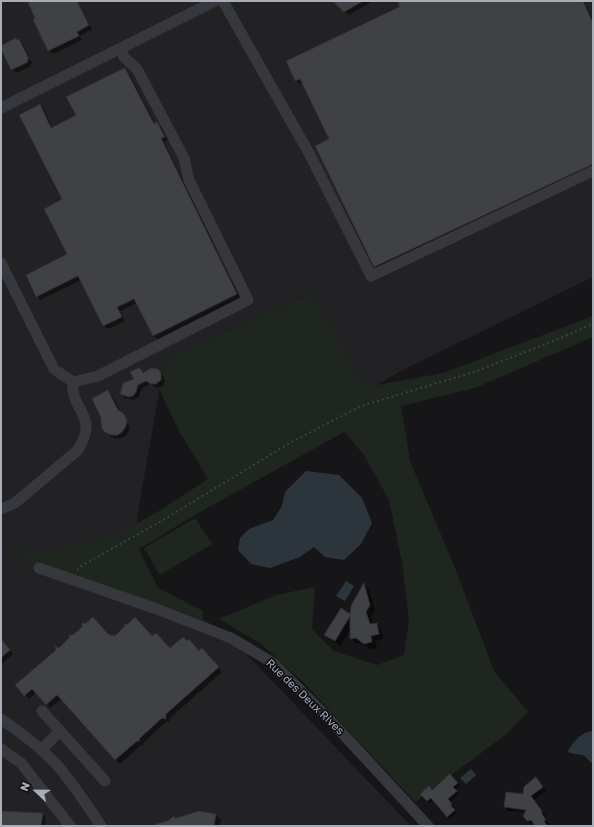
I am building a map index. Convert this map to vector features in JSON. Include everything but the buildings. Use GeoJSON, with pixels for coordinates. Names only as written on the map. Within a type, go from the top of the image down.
{"type":"FeatureCollection","features":[{"type":"Feature","properties":{"kind":"street"},"geometry":{"type":"LineString","coordinates":[[1,108],[215,1]]}},
{"type":"Feature","properties":{"kind":"street"},"geometry":{"type":"LineString","coordinates":[[223,1],[310,155],[371,276],[593,170]]}},
{"type":"Feature","properties":{"kind":"street"},"geometry":{"type":"LineString","coordinates":[[1,263],[54,370],[73,382],[98,376],[248,300],[189,180],[184,158],[137,69],[124,57],[121,48]]}},
{"type":"Feature","properties":{"kind":"street"},"geometry":{"type":"LineString","coordinates":[[1,509],[15,503],[78,450],[83,440],[86,424],[72,391],[73,382]]}},
{"type":"Feature","properties":{"kind":"street","name":"Rue des Deux Rives"},"geometry":{"type":"LineString","coordinates":[[39,568],[154,608],[231,638],[273,662],[336,725],[428,826]]}},
{"type":"Feature","properties":{"kind":"street"},"geometry":{"type":"LineString","coordinates":[[42,711],[105,781]]}},
{"type":"Feature","properties":{"kind":"street"},"geometry":{"type":"LineString","coordinates":[[1,719],[18,731],[55,763],[73,785],[102,826]]}},
{"type":"Feature","properties":{"kind":"street"},"geometry":{"type":"LineString","coordinates":[[41,750],[60,731]]}},
{"type":"Feature","properties":{"kind":"street"},"geometry":{"type":"LineString","coordinates":[[1,749],[21,763],[70,826]]}},
{"type":"Feature","properties":{"kind":"path"},"geometry":{"type":"LineString","coordinates":[[70,578],[81,566],[163,520],[288,444],[361,406],[474,372],[593,324]]}},
{"type":"Feature","properties":{"kind":"shaded area"},"geometry":{"type":"Polygon","coordinates":[[[1,1],[593,1],[593,277],[405,369],[355,397],[308,294],[165,358],[138,512],[134,573],[231,638],[411,826],[1,826],[1,1]]]}},
{"type":"Feature","properties":{"kind":"shaded area"},"geometry":{"type":"Polygon","coordinates":[[[308,294],[314,299],[357,374],[371,386],[443,373],[593,316],[593,337],[475,388],[401,406],[410,461],[455,568],[494,671],[528,712],[508,733],[415,802],[305,684],[260,643],[219,619],[276,595],[315,587],[312,629],[334,651],[377,665],[404,655],[409,620],[402,562],[389,500],[364,455],[344,432],[200,512],[139,549],[158,588],[203,611],[202,631],[69,584],[10,550],[51,549],[112,537],[159,511],[208,479],[179,431],[159,389],[165,358],[308,294]]]}},
{"type":"Feature","properties":{"kind":"shaded area"},"geometry":{"type":"Polygon","coordinates":[[[306,471],[339,475],[362,498],[372,523],[361,544],[344,560],[325,557],[314,547],[300,557],[270,568],[251,564],[238,550],[240,538],[249,529],[273,520],[282,506],[285,492],[306,471]]]}},
{"type":"Feature","properties":{"kind":"shaded area"},"geometry":{"type":"Polygon","coordinates":[[[195,518],[212,544],[160,575],[144,548],[195,518]]]}},
{"type":"Feature","properties":{"kind":"shaded area"},"geometry":{"type":"Polygon","coordinates":[[[346,581],[354,586],[345,601],[336,596],[346,581]]]}},
{"type":"Feature","properties":{"kind":"shaded area"},"geometry":{"type":"Polygon","coordinates":[[[593,731],[593,764],[583,755],[570,753],[568,751],[581,735],[593,731]]]}},
{"type":"Feature","properties":{"kind":"shaded area"},"geometry":{"type":"Polygon","coordinates":[[[471,769],[476,775],[466,784],[460,778],[471,769]]]}}]}
